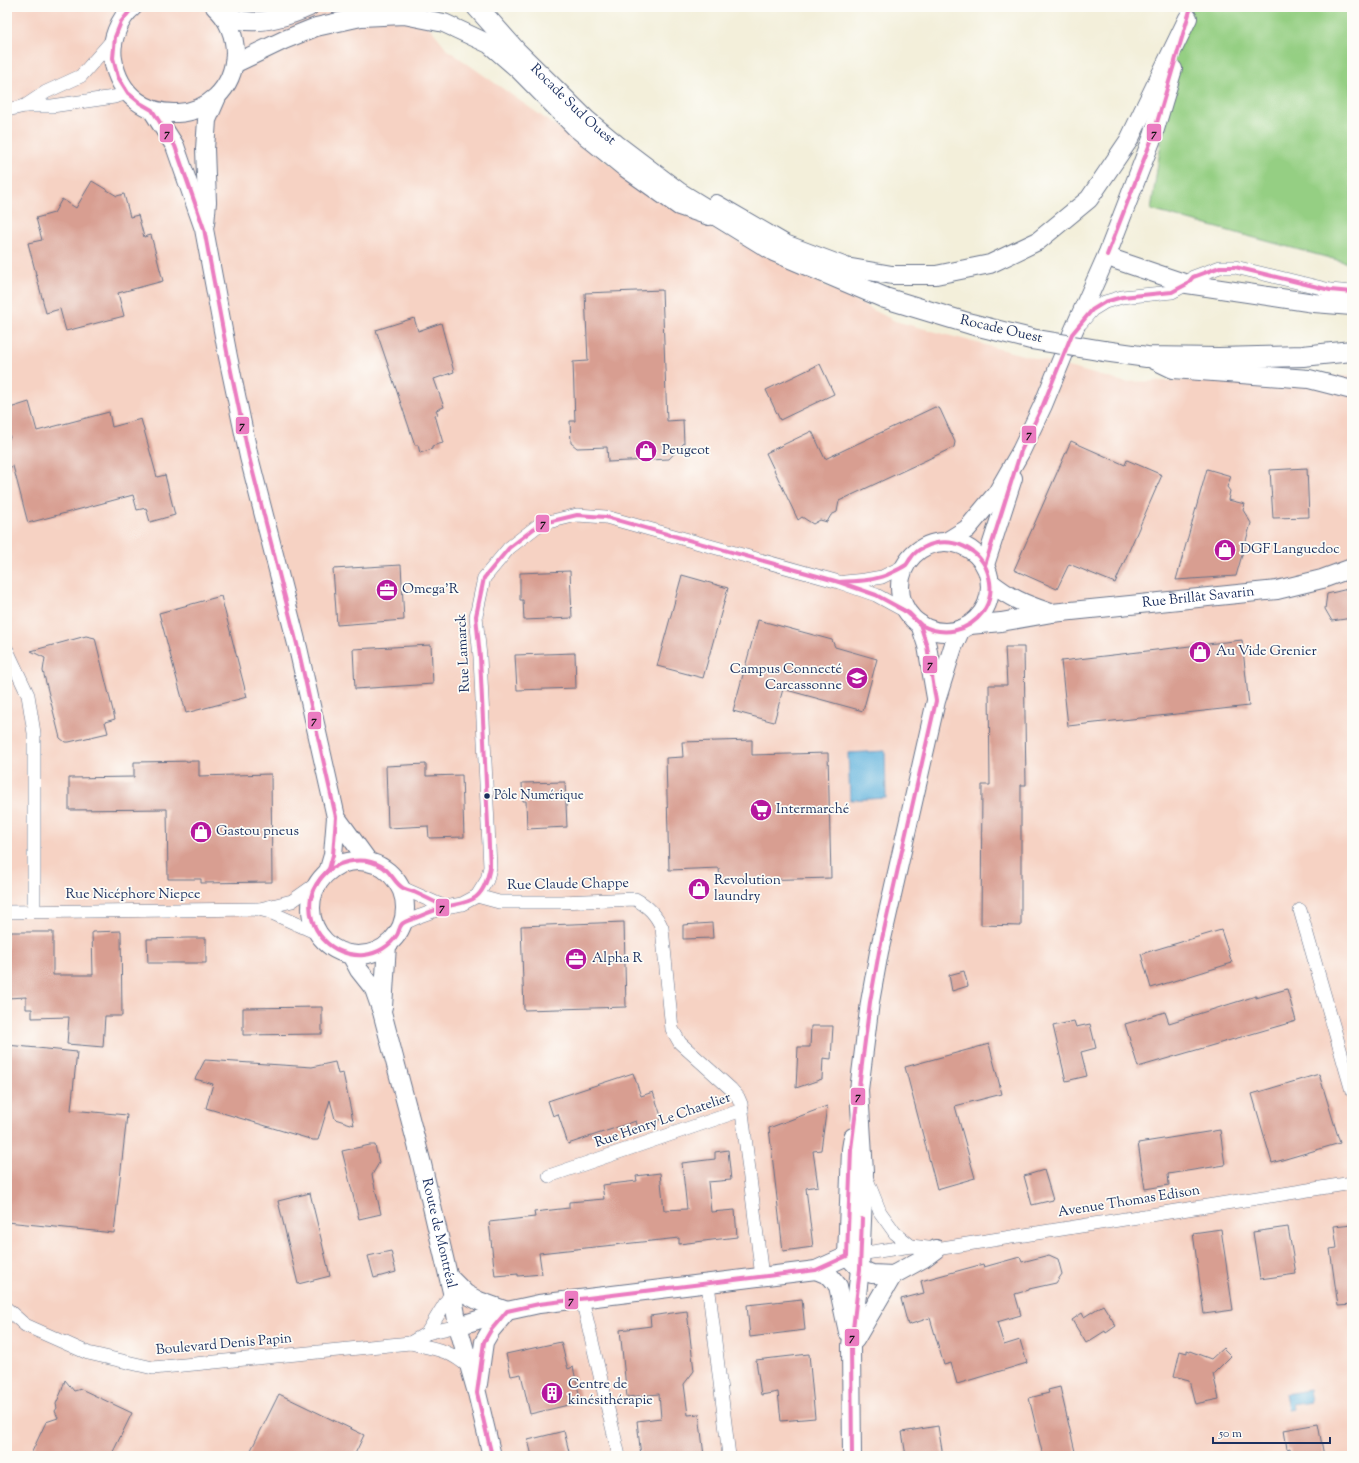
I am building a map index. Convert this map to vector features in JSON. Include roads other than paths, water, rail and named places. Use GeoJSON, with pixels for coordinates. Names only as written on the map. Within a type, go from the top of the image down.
{"type":"FeatureCollection","features":[{"type":"Feature","properties":{"kind":"main road"},"geometry":{"type":"LineString","coordinates":[[133,7],[121,22],[115,38],[113,58],[118,77],[128,93],[140,103],[152,110],[175,114],[197,110],[216,97],[228,82],[234,64],[235,45],[230,27],[218,10]]}},
{"type":"Feature","properties":{"kind":"main road"},"geometry":{"type":"LineString","coordinates":[[218,10],[242,21],[266,21],[309,7]]}},
{"type":"Feature","properties":{"kind":"main road","name":"Rocade Sud Ouest"},"geometry":{"type":"LineString","coordinates":[[477,7],[521,56],[587,121],[678,192]]}},
{"type":"Feature","properties":{"kind":"main road"},"geometry":{"type":"LineString","coordinates":[[616,145],[785,244],[846,267],[892,275],[936,275],[990,264],[1038,241],[1089,199],[1129,140],[1189,12]]}},
{"type":"Feature","properties":{"kind":"main road"},"geometry":{"type":"LineString","coordinates":[[946,542],[967,529],[997,493],[1021,451],[1043,405],[1107,255],[1153,136],[1189,12]]}},
{"type":"Feature","properties":{"kind":"main road"},"geometry":{"type":"LineString","coordinates":[[234,64],[284,40],[310,30],[362,17],[404,15],[444,23],[489,44],[519,70],[576,128],[624,167],[673,202],[679,206],[723,221]]}},
{"type":"Feature","properties":{"kind":"main road"},"geometry":{"type":"LineString","coordinates":[[204,229],[207,202],[205,149],[207,120],[216,97]]}},
{"type":"Feature","properties":{"kind":"main road"},"geometry":{"type":"LineString","coordinates":[[152,110],[175,146],[204,229],[228,357],[249,457],[298,648],[336,817],[333,855],[329,869]]}},
{"type":"Feature","properties":{"kind":"main road","name":"Rocade Ouest"},"geometry":{"type":"LineString","coordinates":[[678,192],[774,251],[886,298],[971,324],[1031,339],[1147,357],[1227,358],[1303,356],[1352,351]]}},
{"type":"Feature","properties":{"kind":"main road"},"geometry":{"type":"LineString","coordinates":[[1107,255],[1116,260],[1187,284],[1314,303],[1352,306]]}},
{"type":"Feature","properties":{"kind":"main road"},"geometry":{"type":"LineString","coordinates":[[1147,357],[1173,369],[1309,379],[1352,390]]}},
{"type":"Feature","properties":{"kind":"main road"},"geometry":{"type":"LineString","coordinates":[[914,619],[933,630],[947,632],[966,627],[980,617],[990,594],[988,574],[1021,451]]}},
{"type":"Feature","properties":{"kind":"main road"},"geometry":{"type":"LineString","coordinates":[[936,701],[927,646],[914,619],[903,602],[900,589],[901,577],[906,565],[913,555],[934,543],[946,542],[969,548],[978,556],[988,574]]}},
{"type":"Feature","properties":{"kind":"main road","name":"Rue Brillât Savarin"},"geometry":{"type":"LineString","coordinates":[[966,627],[1052,613],[1277,590],[1322,579],[1348,567]]}},
{"type":"Feature","properties":{"kind":"main road","name":"Rue Brillât Savarin"},"geometry":{"type":"LineString","coordinates":[[988,574],[1004,593],[1024,604],[1052,613]]}},
{"type":"Feature","properties":{"kind":"main road"},"geometry":{"type":"LineString","coordinates":[[893,1275],[872,1274],[856,1260],[851,1149],[870,1002],[879,952],[936,701],[953,647],[966,627]]}},
{"type":"Feature","properties":{"kind":"main road"},"geometry":{"type":"LineString","coordinates":[[336,817],[368,861]]}},
{"type":"Feature","properties":{"kind":"main road"},"geometry":{"type":"LineString","coordinates":[[355,860],[368,861],[382,866],[392,875],[400,887],[404,899],[405,912],[402,924],[396,936],[387,945],[376,952],[363,955],[351,955],[338,951],[326,944],[318,933],[312,921],[310,909],[312,896],[316,884],[329,869],[342,862],[355,860]]}},
{"type":"Feature","properties":{"kind":"main road","name":"Route de Montréal"},"geometry":{"type":"LineString","coordinates":[[382,1012],[387,945]]}},
{"type":"Feature","properties":{"kind":"main road","name":"Route de Montréal"},"geometry":{"type":"LineString","coordinates":[[351,955],[359,970],[374,990],[382,1012],[422,1164],[458,1326],[471,1369],[492,1456]]}},
{"type":"Feature","properties":{"kind":"main road"},"geometry":{"type":"LineString","coordinates":[[852,1456],[851,1346],[856,1260],[864,1172],[859,1090]]}},
{"type":"Feature","properties":{"kind":"main road"},"geometry":{"type":"LineString","coordinates":[[851,1346],[893,1275],[924,1258],[936,1249]]}},
{"type":"Feature","properties":{"kind":"main road"},"geometry":{"type":"LineString","coordinates":[[458,1326],[507,1311],[539,1304],[816,1270],[856,1260]]}},
{"type":"Feature","properties":{"kind":"main road"},"geometry":{"type":"LineString","coordinates":[[816,1270],[830,1276],[838,1286],[851,1346]]}},
{"type":"Feature","properties":{"kind":"main road"},"geometry":{"type":"LineString","coordinates":[[450,1285],[466,1294],[507,1311]]}},
{"type":"Feature","properties":{"kind":"main road"},"geometry":{"type":"LineString","coordinates":[[477,1393],[484,1342],[491,1330],[507,1311]]}},
{"type":"Feature","properties":{"kind":"street"},"geometry":{"type":"LineString","coordinates":[[25,106],[46,92],[81,76],[115,38]]}},
{"type":"Feature","properties":{"kind":"street"},"geometry":{"type":"LineString","coordinates":[[7,110],[25,106],[52,106],[114,97],[128,93]]}},
{"type":"Feature","properties":{"kind":"street"},"geometry":{"type":"LineString","coordinates":[[1072,334],[1092,310],[1104,302],[1122,297],[1172,292],[1187,284],[1193,277],[1220,267],[1235,267],[1330,290],[1352,292]]}},
{"type":"Feature","properties":{"kind":"street","name":"Rue Lamarck"},"geometry":{"type":"LineString","coordinates":[[477,896],[487,880],[490,867],[480,664],[476,616],[484,578],[508,548],[540,524],[577,515],[606,517],[839,582],[876,595],[914,619]]}},
{"type":"Feature","properties":{"kind":"street","name":"Rue Lamarck"},"geometry":{"type":"LineString","coordinates":[[839,582],[882,577],[906,565]]}},
{"type":"Feature","properties":{"kind":"street"},"geometry":{"type":"LineString","coordinates":[[7,650],[28,695],[34,733],[34,911]]}},
{"type":"Feature","properties":{"kind":"street","name":"Rue Nicéphore Niepce"},"geometry":{"type":"LineString","coordinates":[[259,910],[292,901],[316,884]]}},
{"type":"Feature","properties":{"kind":"street"},"geometry":{"type":"LineString","coordinates":[[400,887],[445,907]]}},
{"type":"Feature","properties":{"kind":"street"},"geometry":{"type":"LineString","coordinates":[[402,924],[445,907],[462,904],[477,896]]}},
{"type":"Feature","properties":{"kind":"street","name":"Rue Claude Chappe"},"geometry":{"type":"LineString","coordinates":[[477,896],[499,902],[561,902],[635,899],[644,904],[657,917],[662,928],[672,1029],[680,1043],[738,1097],[742,1110]]}},
{"type":"Feature","properties":{"kind":"street","name":"Rue Nicéphore Niepce"},"geometry":{"type":"LineString","coordinates":[[7,912],[259,910],[270,912],[318,933]]}},
{"type":"Feature","properties":{"kind":"street"},"geometry":{"type":"LineString","coordinates":[[1300,910],[1352,1091]]}},
{"type":"Feature","properties":{"kind":"street","name":"Rue Henry Le Chatelier"},"geometry":{"type":"LineString","coordinates":[[550,1176],[742,1110],[762,1277]]}},
{"type":"Feature","properties":{"kind":"street"},"geometry":{"type":"LineString","coordinates":[[864,1172],[880,1212],[895,1233],[911,1246]]}},
{"type":"Feature","properties":{"kind":"street","name":"Avenue Thomas Edison"},"geometry":{"type":"LineString","coordinates":[[856,1260],[911,1246],[936,1249],[1352,1183]]}},
{"type":"Feature","properties":{"kind":"street"},"geometry":{"type":"LineString","coordinates":[[708,1284],[728,1456]]}},
{"type":"Feature","properties":{"kind":"street","name":"Boulevard Denis Papin"},"geometry":{"type":"LineString","coordinates":[[427,1333],[450,1285]]}},
{"type":"Feature","properties":{"kind":"street"},"geometry":{"type":"LineString","coordinates":[[582,1299],[620,1456]]}},
{"type":"Feature","properties":{"kind":"street","name":"Boulevard Denis Papin"},"geometry":{"type":"LineString","coordinates":[[7,1309],[25,1325],[88,1353],[153,1368],[410,1343],[439,1349],[451,1354],[471,1369]]}},
{"type":"Feature","properties":{"kind":"street","name":"Boulevard Denis Papin"},"geometry":{"type":"LineString","coordinates":[[410,1343],[427,1333],[458,1326]]}},
{"type":"Feature","properties":{"kind":"water"},"geometry":{"type":"Polygon","coordinates":[[[885,751],[886,798],[850,800],[848,753],[885,751]]]}},
{"type":"Feature","properties":{"kind":"water"},"geometry":{"type":"Polygon","coordinates":[[[1309,1390],[1311,1401],[1293,1404],[1294,1409],[1288,1410],[1285,1394],[1309,1390]]]}},
{"type":"Feature","properties":{"kind":"place","name":"Peugeot"},"geometry":{"type":"Point","coordinates":[646,451]}},
{"type":"Feature","properties":{"kind":"place","name":"DGF Languedoc"},"geometry":{"type":"Point","coordinates":[1225,550]}},
{"type":"Feature","properties":{"kind":"place","name":"Omega'R"},"geometry":{"type":"Point","coordinates":[387,590]}},
{"type":"Feature","properties":{"kind":"place","name":"Au Vide Grenier"},"geometry":{"type":"Point","coordinates":[1200,652]}},
{"type":"Feature","properties":{"kind":"place","name":"Campus Connecté Carcassonne"},"geometry":{"type":"Point","coordinates":[857,678]}},
{"type":"Feature","properties":{"kind":"place","name":"Pôle Numérique"},"geometry":{"type":"Point","coordinates":[487,796]}},
{"type":"Feature","properties":{"kind":"place","name":"Intermarché"},"geometry":{"type":"Point","coordinates":[761,810]}},
{"type":"Feature","properties":{"kind":"place","name":"Gastou pneus"},"geometry":{"type":"Point","coordinates":[201,832]}},
{"type":"Feature","properties":{"kind":"place","name":"Revolution laundry"},"geometry":{"type":"Point","coordinates":[699,889]}},
{"type":"Feature","properties":{"kind":"place","name":"Alpha R"},"geometry":{"type":"Point","coordinates":[576,959]}},
{"type":"Feature","properties":{"kind":"place","name":"Centre de kinésithérapie"},"geometry":{"type":"Point","coordinates":[552,1393]}}]}
